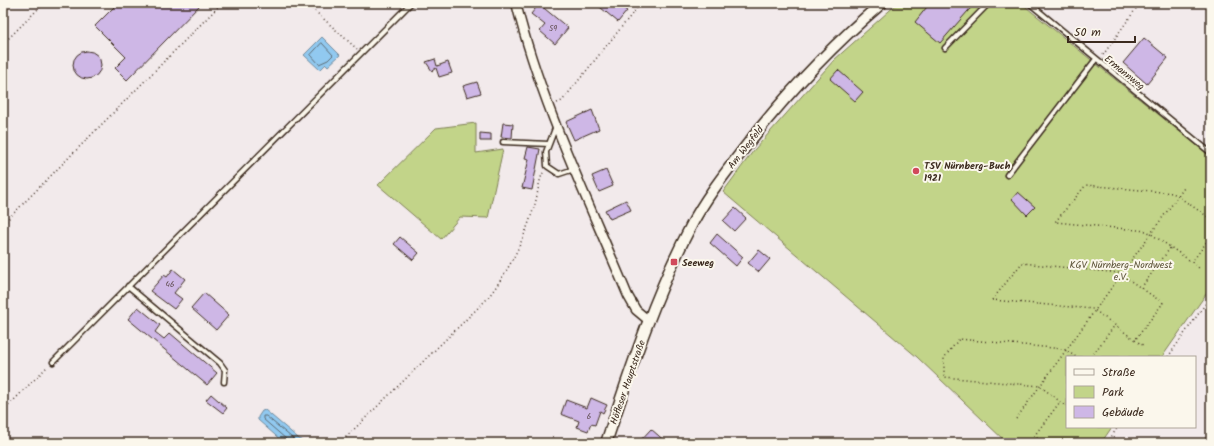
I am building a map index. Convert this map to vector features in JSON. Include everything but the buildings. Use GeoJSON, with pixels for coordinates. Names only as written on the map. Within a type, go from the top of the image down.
{"type":"FeatureCollection","features":[{"type":"Feature","properties":{"kind":"street"},"geometry":{"type":"LineString","coordinates":[[516,3],[527,48],[574,168],[628,296],[636,310],[648,320]]}},
{"type":"Feature","properties":{"kind":"street","name":"Am Wegfeld"},"geometry":{"type":"LineString","coordinates":[[648,320],[693,223],[728,170],[784,100],[840,41],[882,3]]}},
{"type":"Feature","properties":{"kind":"street","name":"Höfleser Hauptstraße"},"geometry":{"type":"LineString","coordinates":[[606,443],[648,320]]}},
{"type":"Feature","properties":{"kind":"lane"},"geometry":{"type":"LineString","coordinates":[[53,362],[411,3]]}},
{"type":"Feature","properties":{"kind":"lane"},"geometry":{"type":"LineString","coordinates":[[945,48],[989,3]]}},
{"type":"Feature","properties":{"kind":"lane","name":"Ermannweg"},"geometry":{"type":"LineString","coordinates":[[1030,3],[1211,153]]}},
{"type":"Feature","properties":{"kind":"lane"},"geometry":{"type":"LineString","coordinates":[[1007,175],[1098,60]]}},
{"type":"Feature","properties":{"kind":"lane"},"geometry":{"type":"LineString","coordinates":[[556,124],[546,152],[548,166],[559,174],[574,168]]}},
{"type":"Feature","properties":{"kind":"lane"},"geometry":{"type":"LineString","coordinates":[[503,142],[549,144]]}},
{"type":"Feature","properties":{"kind":"lane"},"geometry":{"type":"LineString","coordinates":[[128,286],[220,363],[224,370],[224,382]]}},
{"type":"Feature","properties":{"kind":"path"},"geometry":{"type":"LineString","coordinates":[[3,44],[44,3]]}},
{"type":"Feature","properties":{"kind":"path"},"geometry":{"type":"LineString","coordinates":[[3,224],[222,3]]}},
{"type":"Feature","properties":{"kind":"path"},"geometry":{"type":"LineString","coordinates":[[306,3],[361,53]]}},
{"type":"Feature","properties":{"kind":"path"},"geometry":{"type":"LineString","coordinates":[[550,107],[562,101],[641,3]]}},
{"type":"Feature","properties":{"kind":"path"},"geometry":{"type":"LineString","coordinates":[[1098,60],[1140,3]]}},
{"type":"Feature","properties":{"kind":"path"},"geometry":{"type":"LineString","coordinates":[[340,443],[486,300],[501,281],[517,250],[534,208],[543,174],[548,166]]}},
{"type":"Feature","properties":{"kind":"path"},"geometry":{"type":"LineString","coordinates":[[1200,269],[1152,233],[1055,222],[1086,185],[1173,193],[1179,195],[1211,219]]}},
{"type":"Feature","properties":{"kind":"path"},"geometry":{"type":"LineString","coordinates":[[1016,419],[1184,188]]}},
{"type":"Feature","properties":{"kind":"path"},"geometry":{"type":"LineString","coordinates":[[1192,262],[1211,236]]}},
{"type":"Feature","properties":{"kind":"path"},"geometry":{"type":"LineString","coordinates":[[1141,288],[1171,247]]}},
{"type":"Feature","properties":{"kind":"path"},"geometry":{"type":"LineString","coordinates":[[1136,340],[1163,303],[1122,274],[1022,263],[992,300],[1096,311],[1144,346]]}},
{"type":"Feature","properties":{"kind":"path"},"geometry":{"type":"LineString","coordinates":[[1169,356],[1211,296]]}},
{"type":"Feature","properties":{"kind":"path"},"geometry":{"type":"LineString","coordinates":[[1092,356],[1115,325]]}},
{"type":"Feature","properties":{"kind":"path"},"geometry":{"type":"LineString","coordinates":[[1066,406],[1040,386],[944,377],[944,358],[959,339],[1067,350],[1075,356]]}},
{"type":"Feature","properties":{"kind":"path"},"geometry":{"type":"LineString","coordinates":[[3,411],[53,362]]}},
{"type":"Feature","properties":{"kind":"path"},"geometry":{"type":"LineString","coordinates":[[1044,443],[1034,436],[1060,402]]}},
{"type":"Feature","properties":{"kind":"path"},"geometry":{"type":"LineString","coordinates":[[1107,443],[1117,428]]}},
{"type":"Feature","properties":{"kind":"green space","name":"TSV Nürnberg-Buch 1921"},"geometry":{"type":"Polygon","coordinates":[[[898,3],[1021,3],[1211,157],[1211,287],[1163,356],[1066,356],[1066,428],[1111,428],[1101,443],[1007,443],[917,357],[723,192],[754,150],[834,60],[898,3]]]}},
{"type":"Feature","properties":{"kind":"green space"},"geometry":{"type":"Polygon","coordinates":[[[476,123],[476,153],[503,149],[488,218],[460,217],[441,239],[378,185],[436,128],[476,123]]]}},
{"type":"Feature","properties":{"kind":"water"},"geometry":{"type":"Polygon","coordinates":[[[322,37],[340,55],[328,66],[326,64],[320,70],[304,55],[322,37]]]}},
{"type":"Feature","properties":{"kind":"water"},"geometry":{"type":"Polygon","coordinates":[[[265,410],[304,443],[284,443],[258,420],[258,417],[262,411],[265,410]]]}},
{"type":"Feature","properties":{"kind":"place","name":"TSV Nürnberg-Buch 1921"},"geometry":{"type":"Point","coordinates":[916,171]}},
{"type":"Feature","properties":{"kind":"place","name":"Seeweg"},"geometry":{"type":"Point","coordinates":[674,262]}},
{"type":"Feature","properties":{"kind":"park label","name":"KGV Nürnberg-Nordwest e.V."},"geometry":{"type":"Point","coordinates":[1121,270]}}]}
